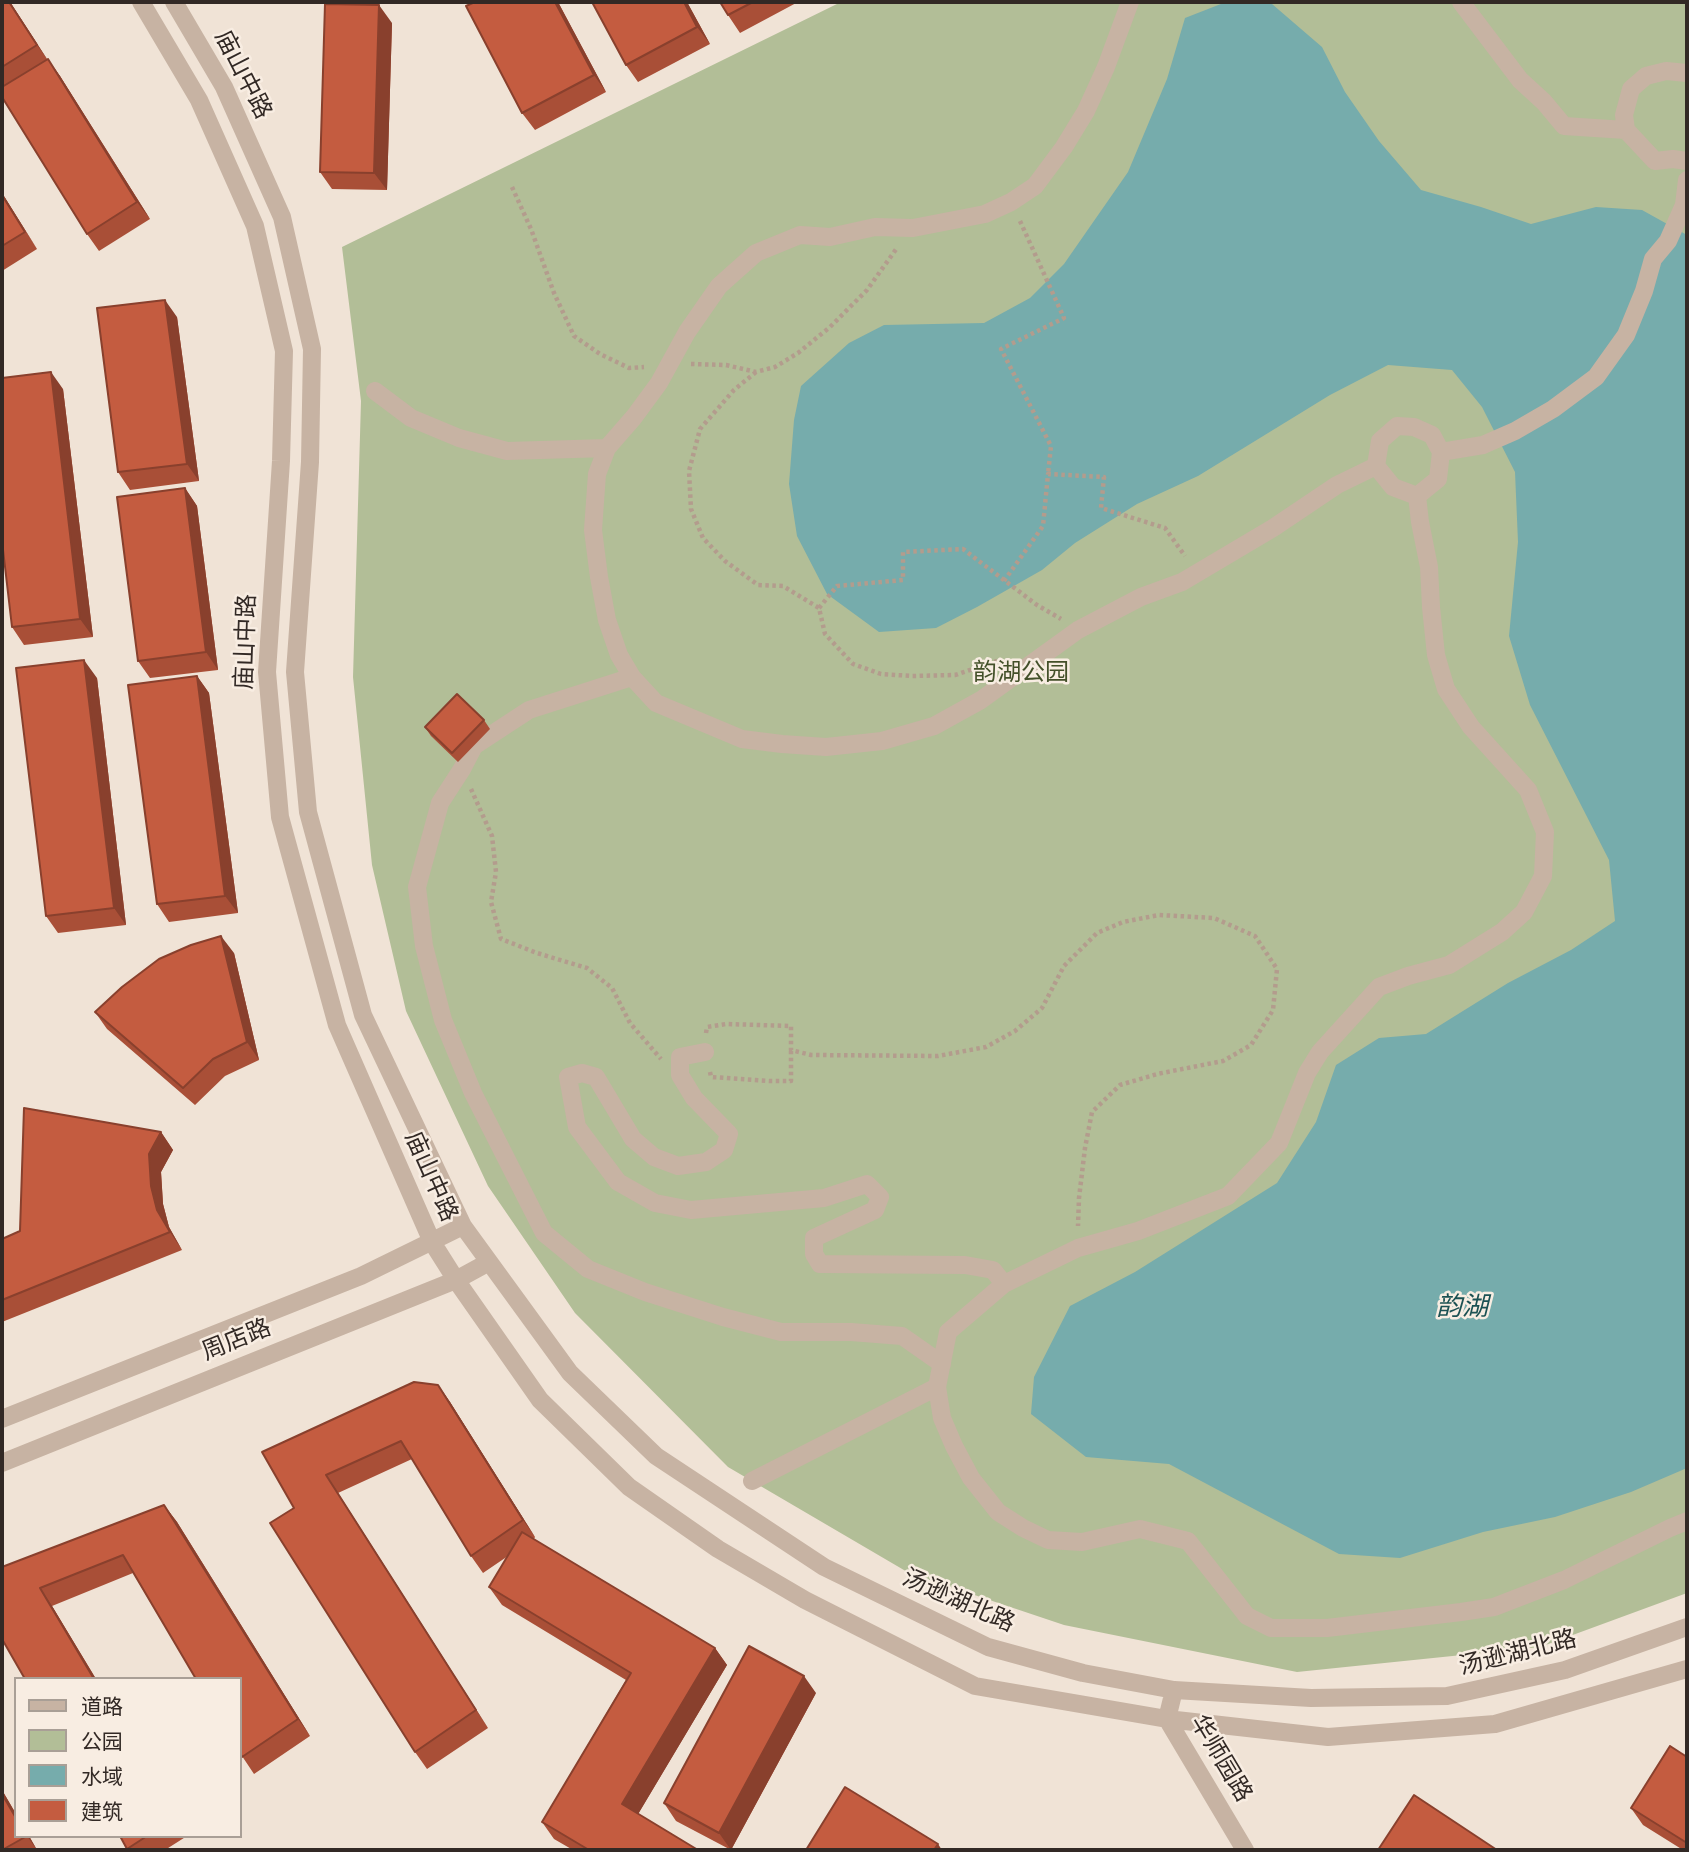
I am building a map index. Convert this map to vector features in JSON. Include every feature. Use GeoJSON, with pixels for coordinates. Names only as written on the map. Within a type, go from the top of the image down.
{"type":"FeatureCollection","features":[{"type":"Feature","properties":{"kind":"street","name":"庙山中路"},"geometry":{"type":"LineString","coordinates":[[141,2],[199,100],[255,226],[284,351],[281,461],[267,672],[280,817],[337,1025],[432,1242],[456,1280]]}},
{"type":"Feature","properties":{"kind":"street","name":"庙山中路"},"geometry":{"type":"LineString","coordinates":[[174,2],[224,87],[282,217],[312,349],[310,462],[295,672],[308,812],[363,1016],[463,1226]]}},
{"type":"Feature","properties":{"kind":"street"},"geometry":{"type":"LineString","coordinates":[[1130,2],[1086,111],[1035,186],[1011,202],[985,214],[913,228],[875,228],[830,237],[800,235],[756,253],[719,286],[687,332],[659,383],[607,448],[597,474],[593,530],[607,620],[619,655],[632,677],[656,704],[742,739],[826,747],[882,741],[934,726],[981,700],[1078,630],[1141,597],[1182,582],[1273,528],[1337,485],[1376,466]]}},
{"type":"Feature","properties":{"kind":"street"},"geometry":{"type":"LineString","coordinates":[[1461,2],[1520,80],[1544,102],[1564,126],[1626,131]]}},
{"type":"Feature","properties":{"kind":"street"},"geometry":{"type":"LineString","coordinates":[[1687,73],[1667,71],[1646,76],[1631,89],[1624,115],[1626,131],[1655,161],[1687,161]]}},
{"type":"Feature","properties":{"kind":"street"},"geometry":{"type":"LineString","coordinates":[[1441,452],[1483,445],[1515,431],[1553,410],[1596,377],[1626,335],[1644,291],[1653,259],[1668,241],[1684,205],[1687,180]]}},
{"type":"Feature","properties":{"kind":"street"},"geometry":{"type":"LineString","coordinates":[[375,391],[411,418],[459,438],[507,451],[607,448]]}},
{"type":"Feature","properties":{"kind":"street"},"geometry":{"type":"LineString","coordinates":[[1397,426],[1414,427],[1432,435],[1441,452],[1438,479],[1417,496],[1393,487],[1376,466],[1380,441],[1397,426]]}},
{"type":"Feature","properties":{"kind":"street"},"geometry":{"type":"LineString","coordinates":[[1417,496],[1429,566],[1436,655],[1446,689],[1471,727],[1528,790],[1545,832],[1543,876],[1524,912],[1502,932],[1449,965],[1379,987],[1320,1052],[1307,1073],[1279,1143],[1228,1196],[1138,1231],[1078,1248],[1004,1284],[948,1332],[937,1387],[942,1418],[971,1478],[998,1512],[1023,1528],[1048,1539],[1082,1542],[1140,1529],[1188,1541],[1247,1615],[1271,1628],[1327,1628],[1494,1607],[1564,1580],[1687,1521]]}},
{"type":"Feature","properties":{"kind":"street"},"geometry":{"type":"LineString","coordinates":[[632,677],[529,710],[474,746],[440,803],[417,887],[424,946],[443,1020],[472,1093],[544,1233],[588,1269],[645,1292],[781,1332],[850,1332],[902,1336],[942,1364]]}},
{"type":"Feature","properties":{"kind":"street"},"geometry":{"type":"LineString","coordinates":[[705,1052],[680,1057],[680,1075],[694,1098],[729,1134],[724,1150],[706,1162],[678,1166],[654,1157],[633,1139],[596,1077],[582,1073],[568,1077],[577,1127],[618,1182],[655,1203],[691,1210],[824,1198],[867,1184],[880,1197],[875,1210],[814,1238],[814,1254],[820,1264],[965,1265],[993,1270],[1004,1284]]}},
{"type":"Feature","properties":{"kind":"street"},"geometry":{"type":"LineString","coordinates":[[432,1242],[463,1226]]}},
{"type":"Feature","properties":{"kind":"street","name":"汤逊湖北路"},"geometry":{"type":"LineString","coordinates":[[463,1226],[570,1373],[656,1456],[824,1567],[988,1647],[1083,1673],[1174,1690],[1311,1698],[1447,1696],[1565,1670],[1687,1627]]}},
{"type":"Feature","properties":{"kind":"street","name":"周店路"},"geometry":{"type":"LineString","coordinates":[[3,1418],[361,1276],[432,1242]]}},
{"type":"Feature","properties":{"kind":"street","name":"周店路"},"geometry":{"type":"LineString","coordinates":[[2,1465],[456,1280],[489,1262]]}},
{"type":"Feature","properties":{"kind":"street"},"geometry":{"type":"LineString","coordinates":[[456,1280],[540,1401],[629,1487],[718,1549],[805,1600],[975,1686],[1167,1719],[1328,1737],[1495,1724],[1687,1670]]}},
{"type":"Feature","properties":{"kind":"street"},"geometry":{"type":"LineString","coordinates":[[752,1481],[937,1387]]}},
{"type":"Feature","properties":{"kind":"street","name":"华师园路"},"geometry":{"type":"LineString","coordinates":[[1174,1690],[1167,1719],[1245,1850]]}},
{"type":"Feature","properties":{"kind":"path"},"geometry":{"type":"LineString","coordinates":[[1004,581],[1043,526],[1051,446],[1001,349],[1064,318],[1011,202]]}},
{"type":"Feature","properties":{"kind":"path"},"geometry":{"type":"LineString","coordinates":[[756,372],[734,390],[701,429],[689,471],[691,509],[704,537],[725,561],[758,585],[783,586],[819,608],[825,634],[853,664],[881,674],[956,675],[991,662],[1020,657],[1033,662]]}},
{"type":"Feature","properties":{"kind":"path"},"geometry":{"type":"LineString","coordinates":[[1048,474],[1104,477],[1101,508],[1165,528],[1197,573]]}},
{"type":"Feature","properties":{"kind":"path"},"geometry":{"type":"LineString","coordinates":[[819,608],[837,586],[903,580],[902,552],[963,549],[1037,605],[1078,630]]}},
{"type":"Feature","properties":{"kind":"path"},"geometry":{"type":"LineString","coordinates":[[462,769],[492,836],[496,872],[491,902],[501,939],[587,968],[612,988],[630,1023],[656,1055],[680,1075]]}},
{"type":"Feature","properties":{"kind":"path"},"geometry":{"type":"LineString","coordinates":[[791,1050],[811,1055],[938,1056],[986,1047],[1015,1031],[1042,1008],[1064,966],[1097,933],[1123,922],[1159,915],[1214,918],[1255,936],[1277,969],[1273,1010],[1251,1045],[1223,1060],[1120,1085],[1092,1112],[1079,1198],[1078,1248]]}},
{"type":"Feature","properties":{"kind":"path"},"geometry":{"type":"LineString","coordinates":[[726,1024],[791,1026],[791,1050],[791,1081],[711,1077],[705,1052],[707,1027],[726,1024]]}},
{"type":"Feature","properties":{"kind":"green space","name":"韵湖公园"},"geometry":{"type":"Polygon","coordinates":[[[841,2],[1687,2],[1687,1593],[1540,1647],[1297,1672],[1064,1625],[909,1573],[728,1467],[575,1313],[488,1186],[406,1011],[372,865],[353,677],[361,401],[342,247],[841,2]]]}},
{"type":"Feature","properties":{"kind":"water","name":"韵湖"},"geometry":{"type":"Polygon","coordinates":[[[1226,2],[1272,4],[1322,47],[1345,92],[1379,141],[1421,190],[1531,224],[1596,207],[1642,210],[1687,235],[1687,1468],[1631,1492],[1555,1517],[1483,1532],[1400,1558],[1339,1554],[1169,1464],[1086,1457],[1031,1414],[1034,1377],[1070,1306],[1135,1272],[1277,1183],[1316,1122],[1336,1065],[1379,1038],[1426,1034],[1508,983],[1571,950],[1615,921],[1609,860],[1530,705],[1509,636],[1518,542],[1515,472],[1482,407],[1452,370],[1388,365],[1330,395],[1198,476],[1137,504],[1075,543],[1042,570],[936,628],[879,632],[827,594],[797,536],[789,484],[794,420],[801,386],[849,343],[884,325],[984,323],[1030,298],[1064,264],[1128,172],[1167,79],[1185,18],[1226,2]]]}},
{"type":"Feature","properties":{"kind":"building"},"geometry":{"type":"Polygon","coordinates":[[[2,2],[9,2],[37,45],[2,67],[2,2]]]}},
{"type":"Feature","properties":{"kind":"building"},"geometry":{"type":"Polygon","coordinates":[[[475,2],[555,2],[594,75],[522,113],[466,6],[475,2]]]}},
{"type":"Feature","properties":{"kind":"building"},"geometry":{"type":"Polygon","coordinates":[[[592,2],[684,2],[697,27],[626,65],[592,2]]]}},
{"type":"Feature","properties":{"kind":"building"},"geometry":{"type":"Polygon","coordinates":[[[720,2],[753,2],[728,15],[720,2]]]}},
{"type":"Feature","properties":{"kind":"building"},"geometry":{"type":"Polygon","coordinates":[[[325,4],[379,5],[374,173],[320,172],[325,4]]]}},
{"type":"Feature","properties":{"kind":"building"},"geometry":{"type":"Polygon","coordinates":[[[48,59],[137,202],[87,234],[2,97],[2,87],[48,59]]]}},
{"type":"Feature","properties":{"kind":"building"},"geometry":{"type":"Polygon","coordinates":[[[2,195],[25,232],[2,246],[2,195]]]}},
{"type":"Feature","properties":{"kind":"building"},"geometry":{"type":"Polygon","coordinates":[[[165,300],[187,464],[118,472],[97,308],[165,300]]]}},
{"type":"Feature","properties":{"kind":"building"},"geometry":{"type":"Polygon","coordinates":[[[51,372],[80,619],[12,627],[2,541],[2,378],[51,372]]]}},
{"type":"Feature","properties":{"kind":"building"},"geometry":{"type":"Polygon","coordinates":[[[185,488],[206,652],[138,661],[117,497],[185,488]]]}},
{"type":"Feature","properties":{"kind":"building"},"geometry":{"type":"Polygon","coordinates":[[[84,660],[114,908],[46,916],[16,668],[84,660]]]}},
{"type":"Feature","properties":{"kind":"building"},"geometry":{"type":"Polygon","coordinates":[[[197,676],[225,896],[157,904],[128,685],[197,676]]]}},
{"type":"Feature","properties":{"kind":"building"},"geometry":{"type":"Polygon","coordinates":[[[457,694],[484,720],[452,753],[425,727],[457,694]]]}},
{"type":"Feature","properties":{"kind":"building"},"geometry":{"type":"Polygon","coordinates":[[[221,936],[247,1042],[213,1059],[183,1088],[95,1012],[159,959],[221,936]]]}},
{"type":"Feature","properties":{"kind":"building"},"geometry":{"type":"Polygon","coordinates":[[[24,1108],[161,1132],[149,1154],[151,1186],[157,1210],[170,1232],[2,1300],[2,1239],[20,1231],[24,1108]]]}},
{"type":"Feature","properties":{"kind":"building"},"geometry":{"type":"Polygon","coordinates":[[[414,1382],[438,1385],[523,1520],[471,1556],[401,1441],[326,1475],[476,1710],[415,1752],[270,1523],[294,1508],[262,1452],[414,1382]]]}},
{"type":"Feature","properties":{"kind":"building"},"geometry":{"type":"Polygon","coordinates":[[[164,1505],[298,1719],[242,1757],[242,1677],[195,1677],[123,1555],[40,1588],[93,1677],[24,1677],[2,1639],[2,1567],[164,1505]]]}},
{"type":"Feature","properties":{"kind":"building"},"geometry":{"type":"Polygon","coordinates":[[[522,1532],[715,1648],[622,1804],[698,1850],[589,1850],[542,1822],[631,1673],[489,1587],[522,1532]]]}},
{"type":"Feature","properties":{"kind":"building"},"geometry":{"type":"Polygon","coordinates":[[[749,1646],[804,1676],[719,1833],[664,1803],[749,1646]]]}},
{"type":"Feature","properties":{"kind":"building"},"geometry":{"type":"Polygon","coordinates":[[[1670,1746],[1687,1757],[1687,1843],[1631,1808],[1670,1746]]]}},
{"type":"Feature","properties":{"kind":"building"},"geometry":{"type":"Polygon","coordinates":[[[845,1787],[938,1844],[934,1850],[806,1850],[845,1787]]]}},
{"type":"Feature","properties":{"kind":"building"},"geometry":{"type":"Polygon","coordinates":[[[2,1794],[14,1815],[14,1838],[23,1838],[2,1850],[2,1794]]]}},
{"type":"Feature","properties":{"kind":"building"},"geometry":{"type":"Polygon","coordinates":[[[1414,1795],[1497,1850],[1378,1850],[1414,1795]]]}},
{"type":"Feature","properties":{"kind":"building"},"geometry":{"type":"Polygon","coordinates":[[[121,1838],[144,1838],[127,1849],[121,1838]]]}}]}
